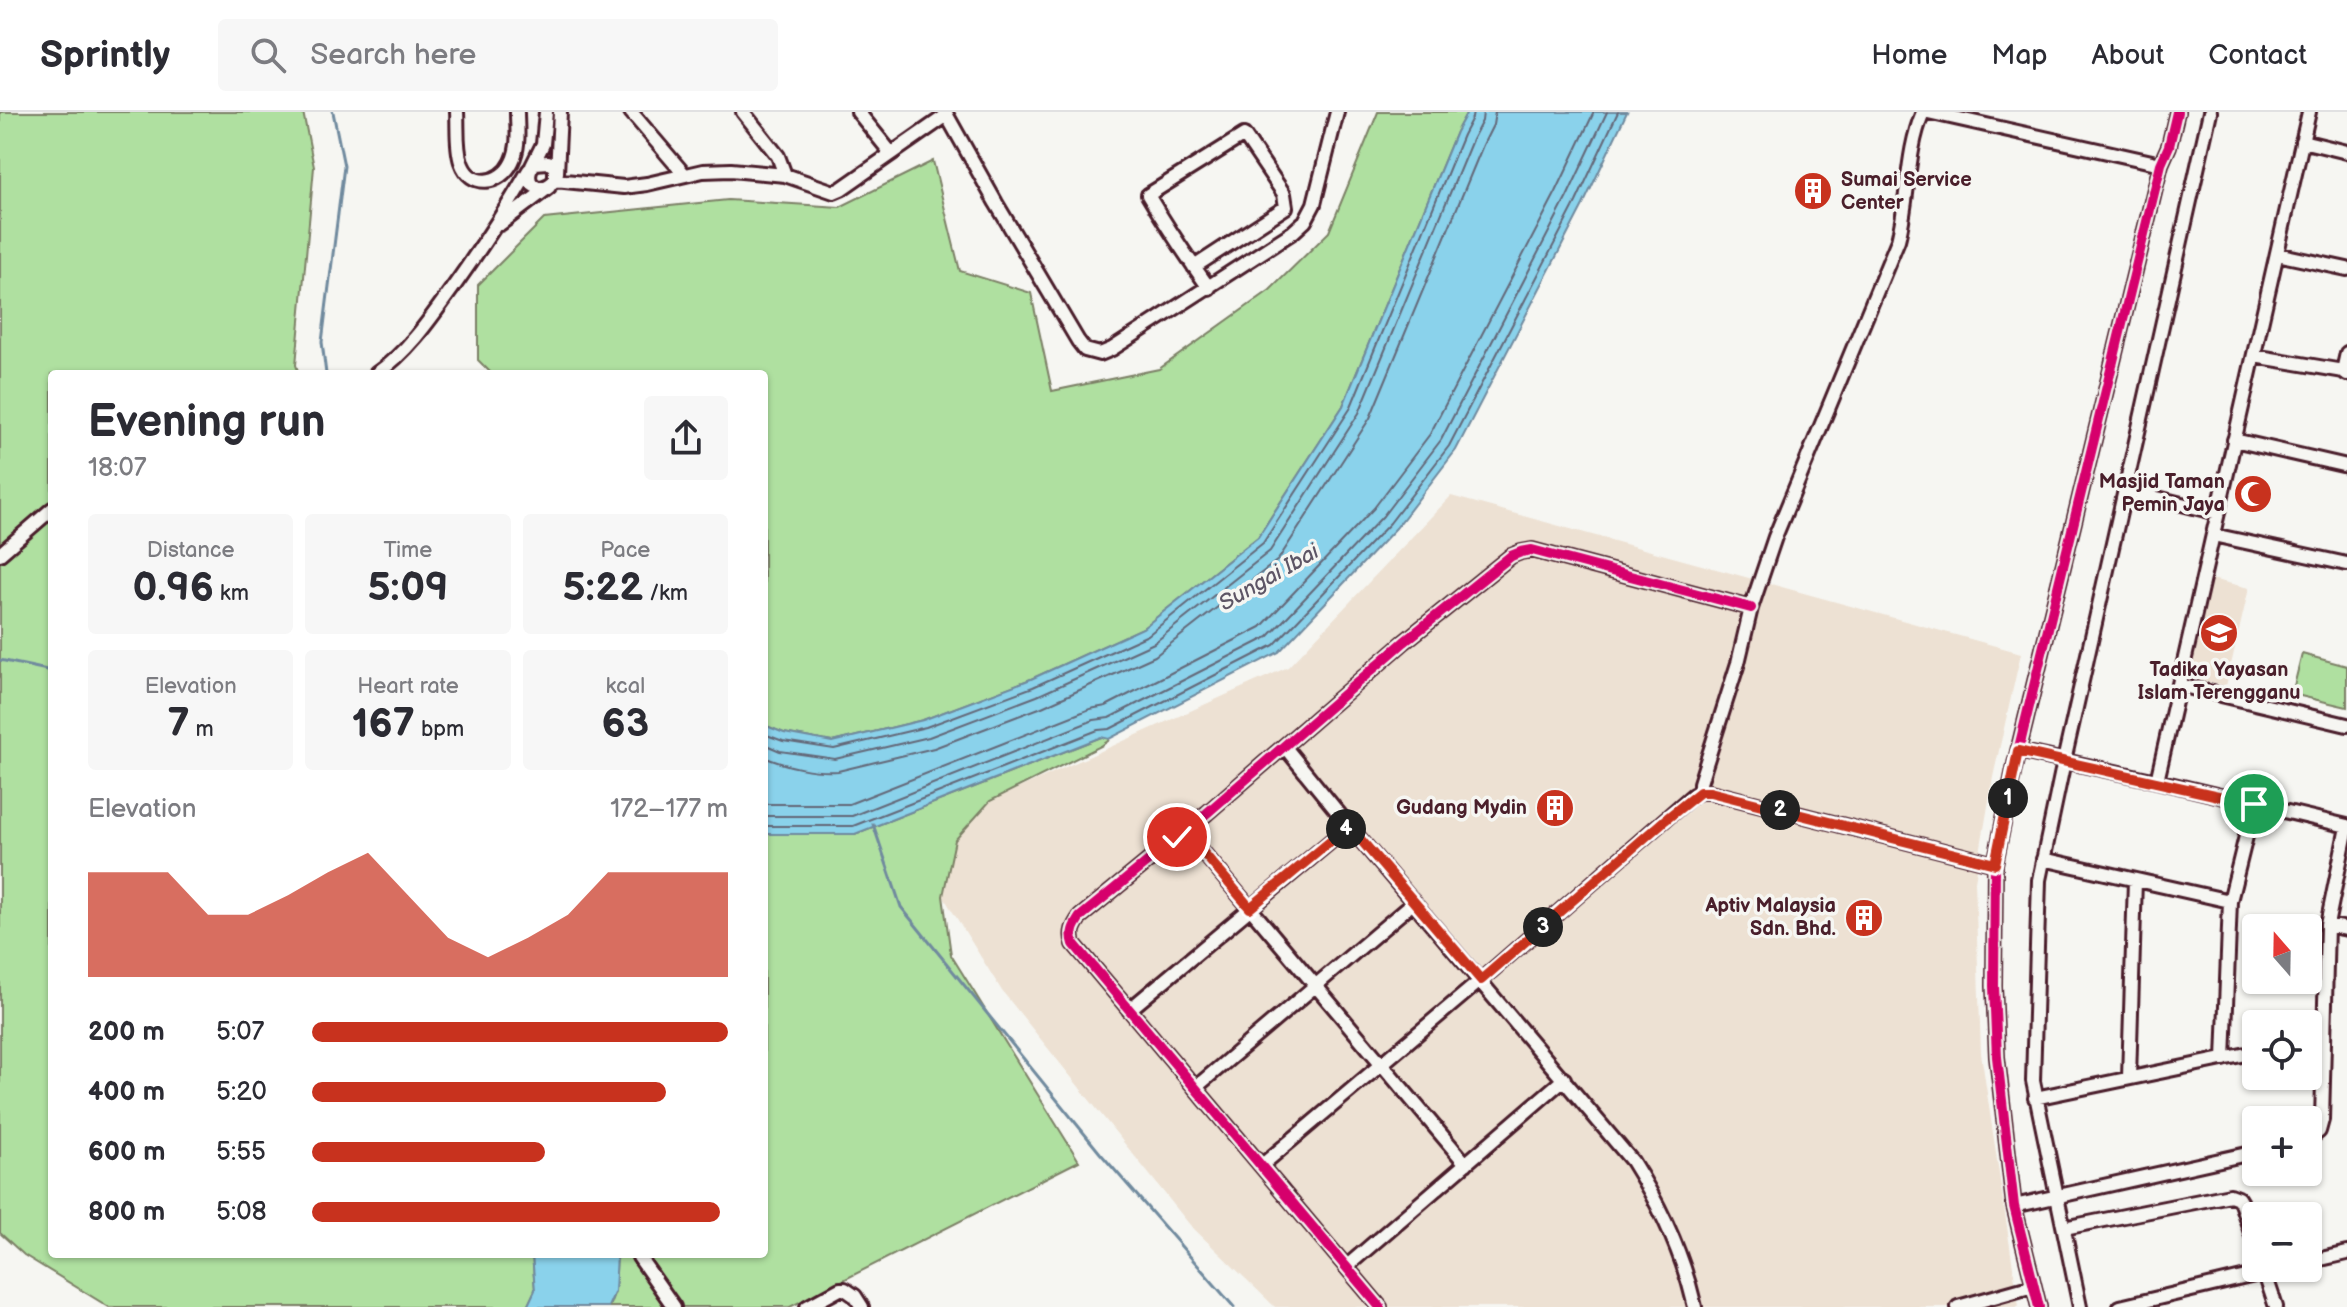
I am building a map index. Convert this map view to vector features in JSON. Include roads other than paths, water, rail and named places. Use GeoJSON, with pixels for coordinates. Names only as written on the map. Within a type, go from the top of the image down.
{"type":"FeatureCollection","features":[{"type":"Feature","properties":{"kind":"street"},"geometry":{"type":"LineString","coordinates":[[457,112],[462,164],[468,176],[487,182],[499,177],[512,164],[518,143],[517,112]]}},
{"type":"Feature","properties":{"kind":"street"},"geometry":{"type":"LineString","coordinates":[[382,370],[417,336],[494,229],[543,144],[546,112]]}},
{"type":"Feature","properties":{"kind":"street"},"geometry":{"type":"LineString","coordinates":[[494,229],[554,181],[560,112]]}},
{"type":"Feature","properties":{"kind":"street"},"geometry":{"type":"LineString","coordinates":[[631,112],[684,174]]}},
{"type":"Feature","properties":{"kind":"street"},"geometry":{"type":"LineString","coordinates":[[743,112],[778,156],[785,175]]}},
{"type":"Feature","properties":{"kind":"street"},"geometry":{"type":"LineString","coordinates":[[858,112],[891,153]]}},
{"type":"Feature","properties":{"kind":"street"},"geometry":{"type":"LineString","coordinates":[[554,181],[555,167],[548,162],[539,161],[530,168],[529,179],[535,187],[545,188],[554,181],[624,187],[684,174],[731,170],[785,175],[834,192],[946,114],[1085,350],[1100,354],[1209,288],[1293,232],[1312,208],[1337,112]]}},
{"type":"Feature","properties":{"kind":"street"},"geometry":{"type":"LineString","coordinates":[[1700,792],[1700,783],[1738,663],[1751,608],[1780,524],[1898,240],[1914,137],[1926,112],[2161,164]]}},
{"type":"Feature","properties":{"kind":"street"},"geometry":{"type":"LineString","coordinates":[[2161,164],[2169,112]]}},
{"type":"Feature","properties":{"kind":"street"},"geometry":{"type":"LineString","coordinates":[[2039,1307],[2014,1206],[1997,1057],[1995,864],[2018,751],[2161,164],[2177,112]]}},
{"type":"Feature","properties":{"kind":"street"},"geometry":{"type":"LineString","coordinates":[[2080,1307],[2033,1081],[2039,880],[2210,112]]}},
{"type":"Feature","properties":{"kind":"street"},"geometry":{"type":"LineString","coordinates":[[2157,781],[2309,112]]}},
{"type":"Feature","properties":{"kind":"street"},"geometry":{"type":"LineString","coordinates":[[1194,267],[1286,207],[1284,194],[1244,135],[1148,195],[1194,267],[1209,288]]}},
{"type":"Feature","properties":{"kind":"street"},"geometry":{"type":"LineString","coordinates":[[2302,141],[2347,152]]}},
{"type":"Feature","properties":{"kind":"street"},"geometry":{"type":"LineString","coordinates":[[2277,254],[2347,269]]}},
{"type":"Feature","properties":{"kind":"street"},"geometry":{"type":"LineString","coordinates":[[2254,356],[2345,373],[2347,353]]}},
{"type":"Feature","properties":{"kind":"street"},"geometry":{"type":"LineString","coordinates":[[2234,440],[2347,466]]}},
{"type":"Feature","properties":{"kind":"street"},"geometry":{"type":"LineString","coordinates":[[2125,490],[2218,513]]}},
{"type":"Feature","properties":{"kind":"street"},"geometry":{"type":"LineString","coordinates":[[0,554],[48,512]]}},
{"type":"Feature","properties":{"kind":"street"},"geometry":{"type":"LineString","coordinates":[[2213,535],[2347,564]]}},
{"type":"Feature","properties":{"kind":"street"},"geometry":{"type":"LineString","coordinates":[[1380,1307],[1074,944],[1071,935],[1074,927],[1080,917],[1404,642],[1511,556],[1532,550],[1751,608]]}},
{"type":"Feature","properties":{"kind":"street"},"geometry":{"type":"LineString","coordinates":[[2179,685],[2347,725]]}},
{"type":"Feature","properties":{"kind":"street"},"geometry":{"type":"LineString","coordinates":[[1284,746],[1632,1161],[1668,1224],[1695,1307]]}},
{"type":"Feature","properties":{"kind":"street"},"geometry":{"type":"LineString","coordinates":[[2018,751],[2347,826],[2327,925],[2322,1120]]}},
{"type":"Feature","properties":{"kind":"street"},"geometry":{"type":"LineString","coordinates":[[1261,1166],[1700,792],[1995,864]]}},
{"type":"Feature","properties":{"kind":"street"},"geometry":{"type":"LineString","coordinates":[[2224,1059],[2230,901],[2254,804]]}},
{"type":"Feature","properties":{"kind":"street"},"geometry":{"type":"LineString","coordinates":[[1129,1010],[1349,826]]}},
{"type":"Feature","properties":{"kind":"street"},"geometry":{"type":"LineString","coordinates":[[1185,831],[1466,1164]]}},
{"type":"Feature","properties":{"kind":"street"},"geometry":{"type":"LineString","coordinates":[[2043,859],[2230,901]]}},
{"type":"Feature","properties":{"kind":"street"},"geometry":{"type":"LineString","coordinates":[[2129,1078],[2135,880]]}},
{"type":"Feature","properties":{"kind":"street"},"geometry":{"type":"LineString","coordinates":[[1195,1088],[1414,902]]}},
{"type":"Feature","properties":{"kind":"street"},"geometry":{"type":"LineString","coordinates":[[2327,925],[2347,929]]}},
{"type":"Feature","properties":{"kind":"street"},"geometry":{"type":"LineString","coordinates":[[2035,1098],[2242,1055]]}},
{"type":"Feature","properties":{"kind":"street"},"geometry":{"type":"LineString","coordinates":[[1346,1267],[1564,1079]]}},
{"type":"Feature","properties":{"kind":"street"},"geometry":{"type":"LineString","coordinates":[[2014,1206],[2059,1205],[2242,1156]]}},
{"type":"Feature","properties":{"kind":"street"},"geometry":{"type":"LineString","coordinates":[[2064,1228],[2230,1195],[2234,1195],[2242,1206]]}},
{"type":"Feature","properties":{"kind":"street"},"geometry":{"type":"LineString","coordinates":[[2322,1259],[2347,1253]]}},
{"type":"Feature","properties":{"kind":"street"},"geometry":{"type":"LineString","coordinates":[[640,1258],[674,1307]]}},
{"type":"Feature","properties":{"kind":"street"},"geometry":{"type":"LineString","coordinates":[[2120,1307],[2242,1276]]}},
{"type":"Feature","properties":{"kind":"street"},"geometry":{"type":"LineString","coordinates":[[2268,1282],[2276,1307]]}},
{"type":"Feature","properties":{"kind":"street"},"geometry":{"type":"LineString","coordinates":[[1958,1307],[2033,1286]]}},
{"type":"Feature","properties":{"kind":"street"},"geometry":{"type":"LineString","coordinates":[[807,1307],[845,1289],[855,1296],[862,1307]]}},
{"type":"Feature","properties":{"kind":"water","name":"Sungai Ibai"},"geometry":{"type":"Polygon","coordinates":[[[1467,112],[1627,112],[1583,205],[1456,450],[1396,528],[1279,652],[1109,739],[1101,737],[855,834],[768,834],[768,727],[784,733],[832,742],[923,720],[1031,679],[1143,628],[1258,537],[1343,406],[1467,112]]]}},
{"type":"Feature","properties":{"kind":"water"},"geometry":{"type":"Polygon","coordinates":[[[532,1258],[617,1258],[615,1291],[608,1307],[527,1307],[535,1290],[532,1258]]]}},
{"type":"Feature","properties":{"kind":"waterway"},"geometry":{"type":"LineString","coordinates":[[326,370],[322,342],[344,166],[333,112]]}},
{"type":"Feature","properties":{"kind":"waterway"},"geometry":{"type":"LineString","coordinates":[[0,660],[48,670]]}},
{"type":"Feature","properties":{"kind":"waterway"},"geometry":{"type":"LineString","coordinates":[[873,824],[901,907],[1100,1153],[1234,1307]]}},
{"type":"Feature","properties":{"kind":"place","name":"Sumai Service Center"},"geometry":{"type":"Point","coordinates":[1813,191]}},
{"type":"Feature","properties":{"kind":"place","name":"Masjid Taman Pemin Jaya"},"geometry":{"type":"Point","coordinates":[2253,494]}},
{"type":"Feature","properties":{"kind":"place","name":"Tadika Yayasan Islam Terengganu"},"geometry":{"type":"Point","coordinates":[2219,633]}},
{"type":"Feature","properties":{"kind":"place","name":"Gudang Mydin"},"geometry":{"type":"Point","coordinates":[1555,808]}},
{"type":"Feature","properties":{"kind":"place","name":"Aptiv Malaysia Sdn. Bhd."},"geometry":{"type":"Point","coordinates":[1864,918]}}]}
